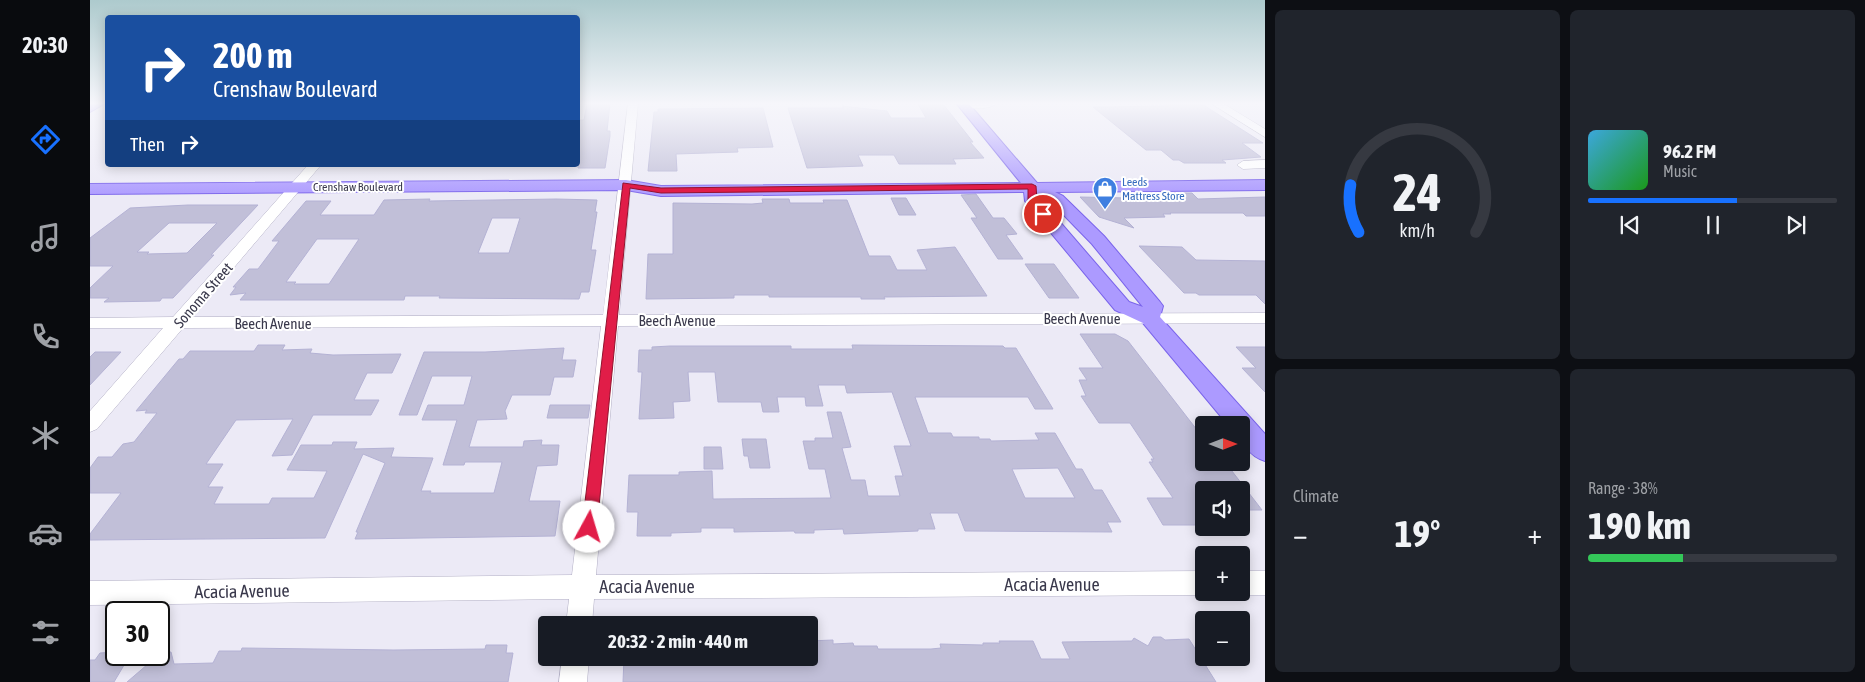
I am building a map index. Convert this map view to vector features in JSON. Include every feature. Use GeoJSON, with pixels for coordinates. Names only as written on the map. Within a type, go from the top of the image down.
{"type":"FeatureCollection","features":[{"type":"Feature","properties":{"kind":"main road"},"geometry":{"type":"LineString","coordinates":[[990,136],[1027,180],[1057,199],[1089,230],[1153,306],[1150,318]]}},
{"type":"Feature","properties":{"kind":"main road","name":"Crenshaw Boulevard"},"geometry":{"type":"LineString","coordinates":[[90,189],[626,185],[661,190],[1265,172]]}},
{"type":"Feature","properties":{"kind":"main road","name":"Crenshaw Boulevard"},"geometry":{"type":"LineString","coordinates":[[1027,180],[1265,185]]}},
{"type":"Feature","properties":{"kind":"main road"},"geometry":{"type":"LineString","coordinates":[[1027,180],[1032,201],[1122,306],[1150,318],[1265,451]]}},
{"type":"Feature","properties":{"kind":"street"},"geometry":{"type":"LineString","coordinates":[[580,616],[630,136]]}},
{"type":"Feature","properties":{"kind":"street"},"geometry":{"type":"LineString","coordinates":[[1243,165],[1265,164]]}},
{"type":"Feature","properties":{"kind":"street","name":"Sonoma Street"},"geometry":{"type":"LineString","coordinates":[[90,424],[313,167]]}},
{"type":"Feature","properties":{"kind":"street","name":"Beech Avenue"},"geometry":{"type":"LineString","coordinates":[[90,323],[1265,318]]}},
{"type":"Feature","properties":{"kind":"street","name":"Acacia Avenue"},"geometry":{"type":"LineString","coordinates":[[90,593],[583,587],[1195,583]]}},
{"type":"Feature","properties":{"kind":"street"},"geometry":{"type":"LineString","coordinates":[[1250,583],[1265,583]]}},
{"type":"Feature","properties":{"kind":"street"},"geometry":{"type":"LineString","coordinates":[[573,682],[575,666]]}},
{"type":"Feature","properties":{"kind":"building"},"geometry":{"type":"Polygon","coordinates":[[[580,136],[610,136],[605,168],[578,168],[580,167],[580,136]]]}},
{"type":"Feature","properties":{"kind":"building"},"geometry":{"type":"Polygon","coordinates":[[[652,136],[770,136],[773,147],[737,148],[738,152],[676,154],[677,171],[648,171],[652,136]]]}},
{"type":"Feature","properties":{"kind":"building"},"geometry":{"type":"Polygon","coordinates":[[[797,136],[968,136],[973,142],[970,142],[984,158],[953,159],[956,164],[899,164],[894,155],[858,155],[863,166],[807,168],[797,136]]]}},
{"type":"Feature","properties":{"kind":"building"},"geometry":{"type":"Polygon","coordinates":[[[1129,136],[1252,136],[1263,143],[1242,143],[1261,157],[1222,160],[1226,163],[1184,163],[1179,160],[1173,160],[1161,150],[1146,150],[1129,136]]]}},
{"type":"Feature","properties":{"kind":"building"},"geometry":{"type":"Polygon","coordinates":[[[1172,193],[1192,193],[1198,199],[1265,197],[1265,216],[1246,216],[1243,213],[1170,213],[1163,214],[1165,217],[1124,218],[1134,228],[1099,217],[1080,197],[1129,198],[1128,196],[1174,195],[1172,193]]]}},
{"type":"Feature","properties":{"kind":"building"},"geometry":{"type":"Polygon","coordinates":[[[976,194],[993,218],[1004,218],[1017,234],[1006,235],[1023,259],[998,259],[971,218],[977,218],[961,195],[976,194]]]}},
{"type":"Feature","properties":{"kind":"building"},"geometry":{"type":"Polygon","coordinates":[[[891,198],[906,198],[916,215],[899,215],[891,198]]]}},
{"type":"Feature","properties":{"kind":"building"},"geometry":{"type":"Polygon","coordinates":[[[762,199],[789,199],[790,203],[824,203],[823,200],[847,200],[869,256],[890,256],[897,270],[927,270],[917,250],[955,247],[987,296],[861,299],[861,297],[734,295],[734,298],[646,299],[648,254],[673,254],[673,203],[752,204],[763,203],[762,199]]]}},
{"type":"Feature","properties":{"kind":"building"},"geometry":{"type":"Polygon","coordinates":[[[384,200],[597,200],[591,250],[596,250],[589,292],[581,292],[579,299],[405,296],[404,300],[240,300],[246,293],[230,295],[236,287],[233,287],[249,269],[258,269],[279,241],[272,241],[306,201],[331,201],[320,215],[374,215],[384,200]],[[492,218],[478,253],[509,253],[520,218],[492,218]],[[317,239],[286,282],[296,282],[294,284],[329,284],[359,239],[317,239]]]}},
{"type":"Feature","properties":{"kind":"building"},"geometry":{"type":"Polygon","coordinates":[[[188,205],[258,205],[173,298],[162,298],[160,301],[104,302],[109,298],[90,298],[90,288],[113,266],[90,266],[90,238],[130,208],[188,205]],[[169,223],[137,252],[149,252],[147,254],[187,253],[217,223],[169,223]]]}},
{"type":"Feature","properties":{"kind":"building"},"geometry":{"type":"Polygon","coordinates":[[[1139,246],[1182,247],[1196,260],[1265,261],[1265,304],[1256,295],[1199,295],[1196,293],[1184,293],[1139,246]]]}},
{"type":"Feature","properties":{"kind":"building"},"geometry":{"type":"Polygon","coordinates":[[[1025,264],[1054,264],[1079,298],[1049,298],[1025,264]]]}},
{"type":"Feature","properties":{"kind":"building"},"geometry":{"type":"Polygon","coordinates":[[[1080,334],[1115,334],[1128,341],[1195,427],[1195,471],[1232,471],[1240,481],[1195,481],[1195,525],[1163,525],[1147,498],[1173,498],[1149,462],[1153,462],[1151,459],[1154,459],[1130,423],[1099,423],[1081,396],[1086,396],[1079,380],[1087,380],[1079,368],[1103,368],[1080,334]]]}},
{"type":"Feature","properties":{"kind":"building"},"geometry":{"type":"Polygon","coordinates":[[[258,345],[285,345],[282,350],[312,349],[310,353],[333,355],[401,354],[392,373],[367,373],[354,400],[379,400],[371,415],[313,415],[292,455],[272,456],[293,419],[236,420],[206,464],[223,464],[208,487],[223,487],[214,504],[269,504],[272,498],[314,498],[327,471],[287,470],[301,445],[332,445],[333,442],[357,442],[354,449],[394,448],[391,457],[433,458],[421,491],[431,491],[430,493],[494,493],[502,462],[465,462],[464,465],[443,465],[457,420],[422,420],[428,405],[464,405],[472,376],[432,376],[417,415],[399,415],[424,352],[485,352],[564,348],[562,360],[576,360],[573,377],[554,377],[550,395],[512,395],[505,411],[507,419],[477,420],[469,447],[523,447],[524,441],[542,440],[541,445],[559,445],[557,465],[537,466],[529,501],[560,501],[555,536],[355,539],[358,532],[356,532],[385,463],[363,454],[325,538],[90,540],[90,534],[121,493],[90,493],[90,468],[98,457],[112,457],[123,444],[134,442],[157,413],[145,413],[147,410],[136,411],[179,359],[183,359],[190,351],[254,351],[258,345]]]}},
{"type":"Feature","properties":{"kind":"building"},"geometry":{"type":"Polygon","coordinates":[[[852,345],[1003,346],[1005,348],[1016,348],[1053,409],[1035,409],[1028,397],[915,397],[928,433],[951,433],[953,437],[979,437],[979,439],[990,439],[991,441],[1039,440],[1035,433],[1055,433],[1076,469],[1082,469],[1094,490],[1102,490],[1121,522],[1107,522],[1112,532],[965,531],[958,513],[930,513],[935,529],[918,529],[918,531],[844,534],[843,529],[814,530],[814,533],[795,533],[794,531],[734,532],[734,528],[701,528],[701,532],[671,533],[671,536],[637,536],[638,512],[627,512],[629,475],[679,475],[679,472],[712,471],[713,499],[831,498],[825,469],[809,469],[803,441],[815,441],[815,438],[833,438],[827,412],[841,412],[851,447],[842,448],[851,480],[865,480],[868,496],[900,496],[895,476],[903,476],[894,446],[911,446],[892,392],[847,393],[845,385],[818,385],[823,406],[806,406],[805,397],[777,397],[779,412],[763,412],[761,402],[718,402],[715,372],[688,372],[690,401],[673,402],[674,418],[639,419],[642,372],[638,372],[639,350],[652,350],[652,347],[670,346],[791,346],[791,349],[853,349],[852,345]],[[1058,468],[1012,469],[1025,498],[1075,498],[1058,468]]]}},
{"type":"Feature","properties":{"kind":"building"},"geometry":{"type":"Polygon","coordinates":[[[1236,347],[1265,347],[1265,392],[1242,368],[1256,368],[1236,347]]]}},
{"type":"Feature","properties":{"kind":"building"},"geometry":{"type":"Polygon","coordinates":[[[95,352],[121,352],[90,385],[90,357],[95,352]]]}},
{"type":"Feature","properties":{"kind":"building"},"geometry":{"type":"Polygon","coordinates":[[[550,405],[590,405],[588,418],[547,418],[550,405]]]}},
{"type":"Feature","properties":{"kind":"building"},"geometry":{"type":"Polygon","coordinates":[[[742,439],[766,439],[770,468],[750,468],[748,456],[744,456],[742,439]]]}},
{"type":"Feature","properties":{"kind":"building"},"geometry":{"type":"Polygon","coordinates":[[[704,447],[721,447],[723,469],[704,469],[704,447]]]}},
{"type":"Feature","properties":{"kind":"building"},"geometry":{"type":"Polygon","coordinates":[[[1250,494],[1262,510],[1250,510],[1250,494]]]}},
{"type":"Feature","properties":{"kind":"building"},"geometry":{"type":"Polygon","coordinates":[[[1153,637],[1161,637],[1165,640],[1189,639],[1195,649],[1195,666],[1206,666],[1216,682],[623,682],[624,666],[818,666],[818,641],[833,640],[833,644],[853,643],[854,646],[877,646],[878,649],[931,649],[941,648],[940,644],[983,645],[983,643],[1000,643],[999,641],[1033,641],[1041,659],[1070,659],[1062,642],[1132,641],[1134,638],[1148,646],[1153,637]]]}},
{"type":"Feature","properties":{"kind":"building"},"geometry":{"type":"Polygon","coordinates":[[[486,645],[507,645],[506,653],[513,653],[508,682],[127,682],[146,666],[170,666],[170,652],[174,664],[213,663],[219,651],[241,651],[242,648],[485,649],[486,645]]]}},
{"type":"Feature","properties":{"kind":"building"},"geometry":{"type":"Polygon","coordinates":[[[100,653],[105,653],[105,666],[123,666],[114,682],[90,682],[90,660],[95,660],[100,653]]]}},
{"type":"Feature","properties":{"kind":"place","name":"Leeds Mattress Store"},"geometry":{"type":"Point","coordinates":[1105,210]}},
{"type":"Feature","properties":{"kind":"route"},"geometry":{"type":"LineString","coordinates":[[589,527],[626,185],[661,190],[1032,186],[1032,201],[1043,214]]}}]}
